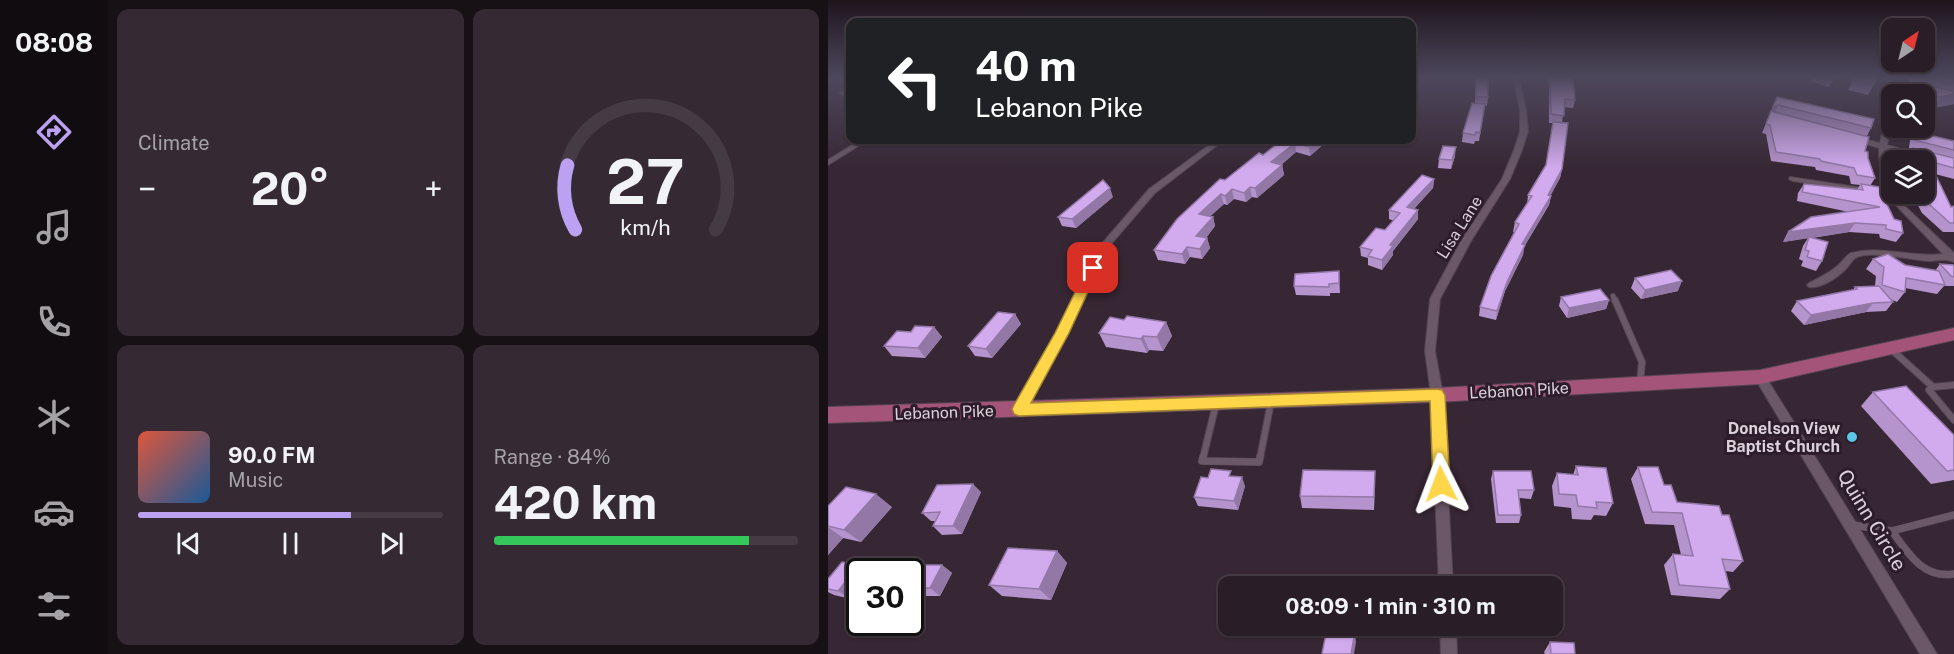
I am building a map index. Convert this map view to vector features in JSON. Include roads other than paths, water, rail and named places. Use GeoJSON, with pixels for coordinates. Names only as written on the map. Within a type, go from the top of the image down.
{"type":"FeatureCollection","features":[{"type":"Feature","properties":{"kind":"main road","name":"Lebanon Pike"},"geometry":{"type":"LineString","coordinates":[[828,415],[1437,395],[1760,377],[1954,334]]}},
{"type":"Feature","properties":{"kind":"street","name":"Lisa Lane"},"geometry":{"type":"LineString","coordinates":[[1437,395],[1430,351],[1436,299],[1466,241],[1506,179],[1524,130],[1522,108]]}},
{"type":"Feature","properties":{"kind":"street"},"geometry":{"type":"LineString","coordinates":[[1850,138],[1899,150]]}},
{"type":"Feature","properties":{"kind":"street"},"geometry":{"type":"LineString","coordinates":[[1883,150],[1885,138]]}},
{"type":"Feature","properties":{"kind":"street"},"geometry":{"type":"LineString","coordinates":[[828,163],[858,144]]}},
{"type":"Feature","properties":{"kind":"street"},"geometry":{"type":"LineString","coordinates":[[1019,409],[1062,333],[1102,249],[1152,191],[1215,144]]}},
{"type":"Feature","properties":{"kind":"street"},"geometry":{"type":"LineString","coordinates":[[1793,179],[1881,193]]}},
{"type":"Feature","properties":{"kind":"street"},"geometry":{"type":"LineString","coordinates":[[1899,204],[1953,256]]}},
{"type":"Feature","properties":{"kind":"street"},"geometry":{"type":"LineString","coordinates":[[1812,285],[1832,276],[1847,264],[1851,256],[1862,252],[1953,256]]}},
{"type":"Feature","properties":{"kind":"street","name":"Quinn Circle"},"geometry":{"type":"LineString","coordinates":[[1760,377],[1929,654]]}},
{"type":"Feature","properties":{"kind":"street"},"geometry":{"type":"LineString","coordinates":[[1437,395],[1446,576]]}},
{"type":"Feature","properties":{"kind":"street"},"geometry":{"type":"LineString","coordinates":[[1448,636],[1449,654]]}},
{"type":"Feature","properties":{"kind":"lane"},"geometry":{"type":"LineString","coordinates":[[1613,296],[1642,362],[1639,383]]}},
{"type":"Feature","properties":{"kind":"lane"},"geometry":{"type":"LineString","coordinates":[[1890,348],[1933,387]]}},
{"type":"Feature","properties":{"kind":"lane"},"geometry":{"type":"LineString","coordinates":[[1954,384],[1933,387],[1929,390],[1933,398],[1954,420]]}},
{"type":"Feature","properties":{"kind":"lane"},"geometry":{"type":"LineString","coordinates":[[1216,402],[1202,461],[1259,462],[1271,400]]}},
{"type":"Feature","properties":{"kind":"lane"},"geometry":{"type":"LineString","coordinates":[[1850,525],[1892,531],[1954,514]]}},
{"type":"Feature","properties":{"kind":"lane"},"geometry":{"type":"LineString","coordinates":[[1892,531],[1919,565],[1931,574],[1943,578],[1954,574]]}},
{"type":"Feature","properties":{"kind":"place","name":"Donelson View Baptist Church"},"geometry":{"type":"Point","coordinates":[1852,437]}}]}
